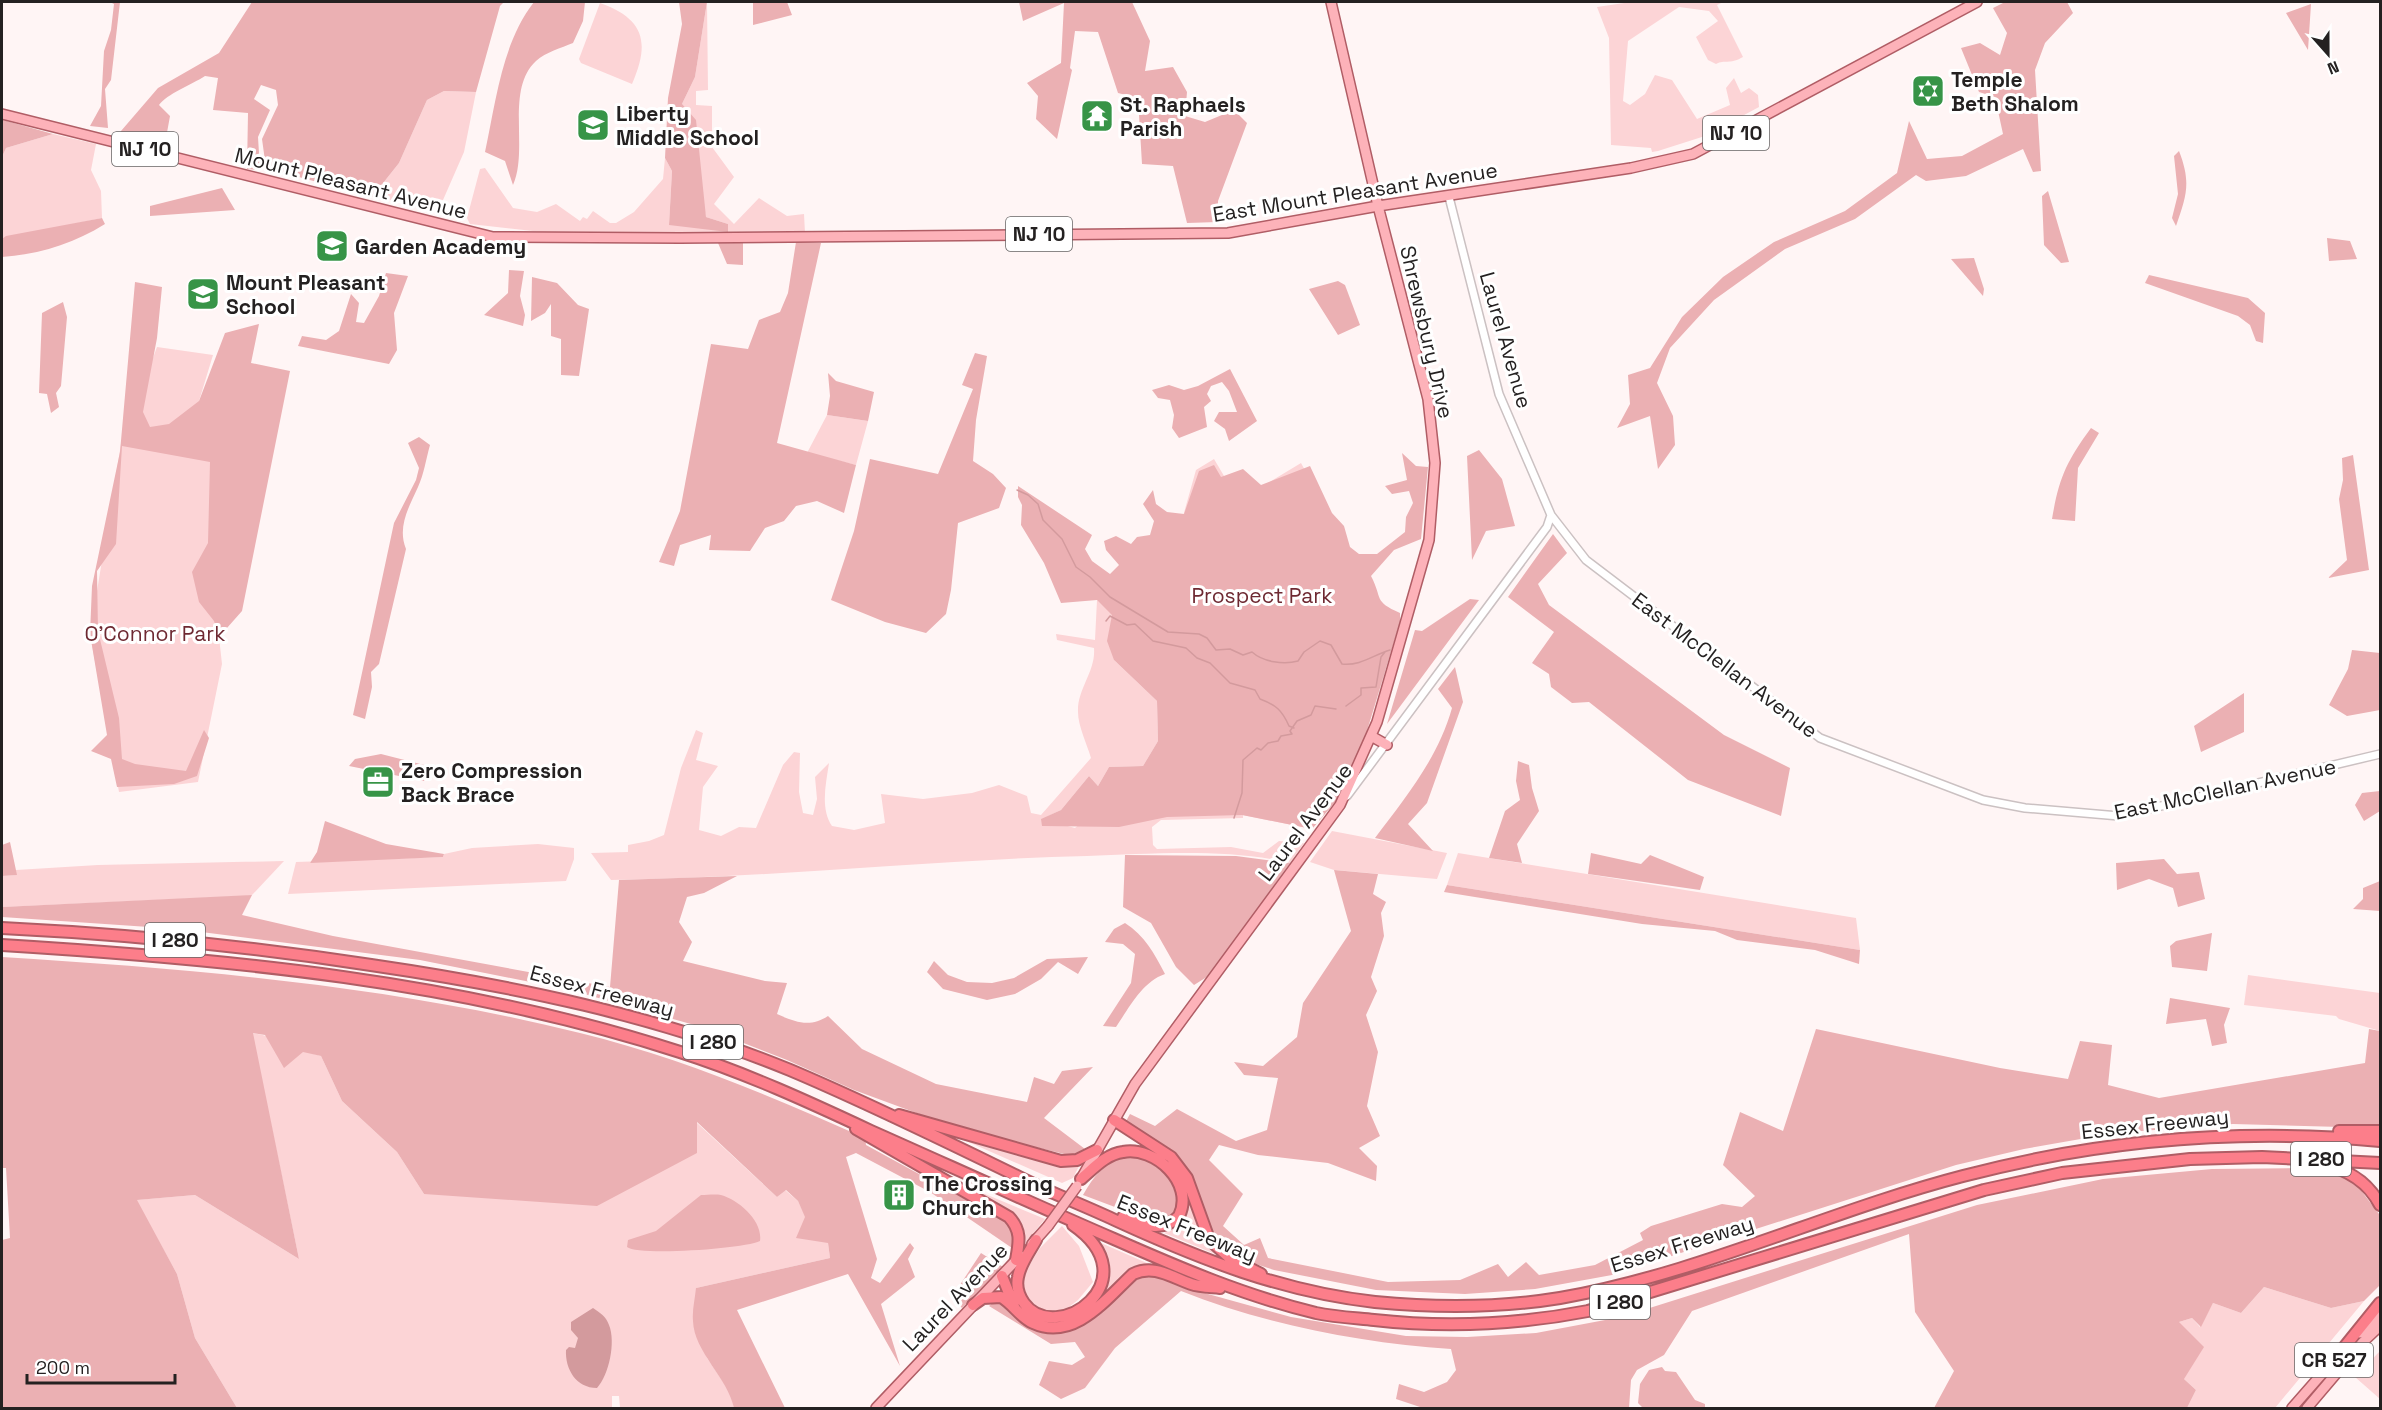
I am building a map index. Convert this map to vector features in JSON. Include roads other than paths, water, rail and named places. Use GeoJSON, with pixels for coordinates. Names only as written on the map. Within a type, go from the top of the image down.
{"type":"FeatureCollection","features":[{"type":"Feature","properties":{"kind":"highway","name":"Essex Freeway"},"geometry":{"type":"LineString","coordinates":[[2,928],[150,938],[280,952],[441,975],[547,994],[711,1041],[791,1071],[1031,1183],[1171,1245],[1239,1272],[1336,1297],[1413,1305],[1510,1304],[1556,1298],[1653,1276],[1905,1193],[2016,1163],[2128,1143],[2243,1135],[2380,1141]]}},
{"type":"Feature","properties":{"kind":"highway","name":"Essex Freeway"},"geometry":{"type":"LineString","coordinates":[[2,945],[94,950],[255,966],[482,1000],[558,1017],[685,1053],[744,1075],[1236,1290],[1320,1314],[1415,1325],[1462,1326],[1544,1319],[1588,1311],[1667,1289],[1984,1190],[2062,1173],[2190,1159],[2262,1157],[2380,1163]]}},
{"type":"Feature","properties":{"kind":"highway"},"geometry":{"type":"LineString","coordinates":[[865,1105],[1061,1161],[1077,1160],[1097,1150]]}},
{"type":"Feature","properties":{"kind":"highway"},"geometry":{"type":"LineString","coordinates":[[833,1113],[873,1141],[1009,1217],[1018,1231],[1020,1241],[1016,1260]]}},
{"type":"Feature","properties":{"kind":"highway"},"geometry":{"type":"LineString","coordinates":[[1114,1120],[1161,1149],[1180,1168],[1191,1189],[1209,1239],[1217,1247],[1231,1259],[1282,1284]]}},
{"type":"Feature","properties":{"kind":"highway"},"geometry":{"type":"LineString","coordinates":[[2243,1135],[2295,1131],[2380,1131]]}},
{"type":"Feature","properties":{"kind":"highway"},"geometry":{"type":"LineString","coordinates":[[1031,1183],[1151,1226],[1162,1227],[1174,1222],[1183,1209],[1182,1193],[1170,1171],[1146,1152],[1124,1151],[1112,1154],[1079,1183]]}},
{"type":"Feature","properties":{"kind":"highway"},"geometry":{"type":"LineString","coordinates":[[2262,1157],[2311,1161],[2340,1169],[2372,1191],[2380,1205]]}},
{"type":"Feature","properties":{"kind":"highway"},"geometry":{"type":"LineString","coordinates":[[1036,1240],[1018,1275],[1018,1292],[1025,1304],[1037,1314],[1056,1318],[1083,1307],[1097,1293],[1103,1279],[1104,1262],[1099,1249],[1075,1227],[1037,1205]]}},
{"type":"Feature","properties":{"kind":"highway"},"geometry":{"type":"LineString","coordinates":[[974,1305],[983,1298],[997,1296],[1014,1307],[1024,1318],[1041,1326],[1056,1327],[1071,1324],[1094,1311],[1133,1274],[1153,1269],[1193,1285],[1236,1290]]}},
{"type":"Feature","properties":{"kind":"highway"},"geometry":{"type":"LineString","coordinates":[[1002,1276],[1014,1307]]}},
{"type":"Feature","properties":{"kind":"highway"},"geometry":{"type":"LineString","coordinates":[[2337,1355],[2380,1303]]}},
{"type":"Feature","properties":{"kind":"main road","name":"Shrewsbury Drive"},"geometry":{"type":"LineString","coordinates":[[1331,2],[1378,206],[1428,399],[1435,475],[1429,540],[1371,736],[1340,805]]}},
{"type":"Feature","properties":{"kind":"main road","name":"East Mount Pleasant Avenue"},"geometry":{"type":"LineString","coordinates":[[697,238],[1227,233],[1378,206],[1449,197],[1670,161],[1693,154],[1977,2]]}},
{"type":"Feature","properties":{"kind":"main road","name":"Mount Pleasant Avenue"},"geometry":{"type":"LineString","coordinates":[[2,114],[494,237],[697,238]]}},
{"type":"Feature","properties":{"kind":"main road"},"geometry":{"type":"LineString","coordinates":[[1371,736],[1387,745]]}},
{"type":"Feature","properties":{"kind":"main road","name":"Laurel Avenue"},"geometry":{"type":"LineString","coordinates":[[876,1408],[1048,1226],[1079,1183],[1114,1120],[1158,1050],[1340,805]]}},
{"type":"Feature","properties":{"kind":"main road","name":"CR 527"},"geometry":{"type":"LineString","coordinates":[[2292,1408],[2337,1355],[2380,1315]]}},
{"type":"Feature","properties":{"kind":"main road","name":"CR 527"},"geometry":{"type":"LineString","coordinates":[[2307,1408],[2363,1342],[2380,1326]]}},
{"type":"Feature","properties":{"kind":"street","name":"Laurel Avenue"},"geometry":{"type":"LineString","coordinates":[[1340,805],[1387,745],[1547,527],[1551,515],[1499,394],[1449,197]]}},
{"type":"Feature","properties":{"kind":"street","name":"East McClellan Avenue"},"geometry":{"type":"LineString","coordinates":[[1551,515],[1586,560],[1820,738],[1968,796],[2025,808],[2119,816],[2380,754]]}},
{"type":"Feature","properties":{"kind":"waterway"},"geometry":{"type":"LineString","coordinates":[[1017,490],[1028,495],[1038,504],[1043,520],[1062,539],[1076,567],[1110,597],[1168,632],[1199,634],[1207,638],[1216,650],[1230,649],[1243,655],[1252,652],[1262,658],[1280,663],[1298,661],[1304,652],[1320,641],[1331,645],[1342,664],[1361,662],[1390,650]]}},
{"type":"Feature","properties":{"kind":"waterway"},"geometry":{"type":"LineString","coordinates":[[1106,621],[1110,616],[1127,625],[1135,624],[1153,641],[1186,648],[1197,658],[1210,663],[1230,683],[1255,690],[1260,699],[1278,709],[1289,726],[1294,728]]}},
{"type":"Feature","properties":{"kind":"waterway"},"geometry":{"type":"LineString","coordinates":[[1346,706],[1361,695],[1361,688],[1376,687],[1381,657],[1385,652]]}},
{"type":"Feature","properties":{"kind":"waterway"},"geometry":{"type":"LineString","coordinates":[[1234,818],[1242,793],[1243,760],[1257,748],[1261,750],[1268,743],[1278,741],[1281,736],[1292,734],[1290,731],[1297,721],[1311,715],[1315,706],[1336,709]]}},
{"type":"Feature","properties":{"kind":"place","name":"Temple Beth Shalom"},"geometry":{"type":"Point","coordinates":[1928,91]}},
{"type":"Feature","properties":{"kind":"place","name":"St. Raphaels Parish"},"geometry":{"type":"Point","coordinates":[1097,116]}},
{"type":"Feature","properties":{"kind":"place","name":"Liberty Middle School"},"geometry":{"type":"Point","coordinates":[593,125]}},
{"type":"Feature","properties":{"kind":"place","name":"Garden Academy"},"geometry":{"type":"Point","coordinates":[332,246]}},
{"type":"Feature","properties":{"kind":"place","name":"Mount Pleasant School"},"geometry":{"type":"Point","coordinates":[203,294]}},
{"type":"Feature","properties":{"kind":"place","name":"Zero Compression Back Brace"},"geometry":{"type":"Point","coordinates":[378,782]}},
{"type":"Feature","properties":{"kind":"place","name":"The Crossing Church"},"geometry":{"type":"Point","coordinates":[899,1195]}},
{"type":"Feature","properties":{"kind":"park label","name":"Prospect Park"},"geometry":{"type":"Point","coordinates":[1262,595]}},
{"type":"Feature","properties":{"kind":"park label","name":"O'Connor Park"},"geometry":{"type":"Point","coordinates":[155,633]}}]}
